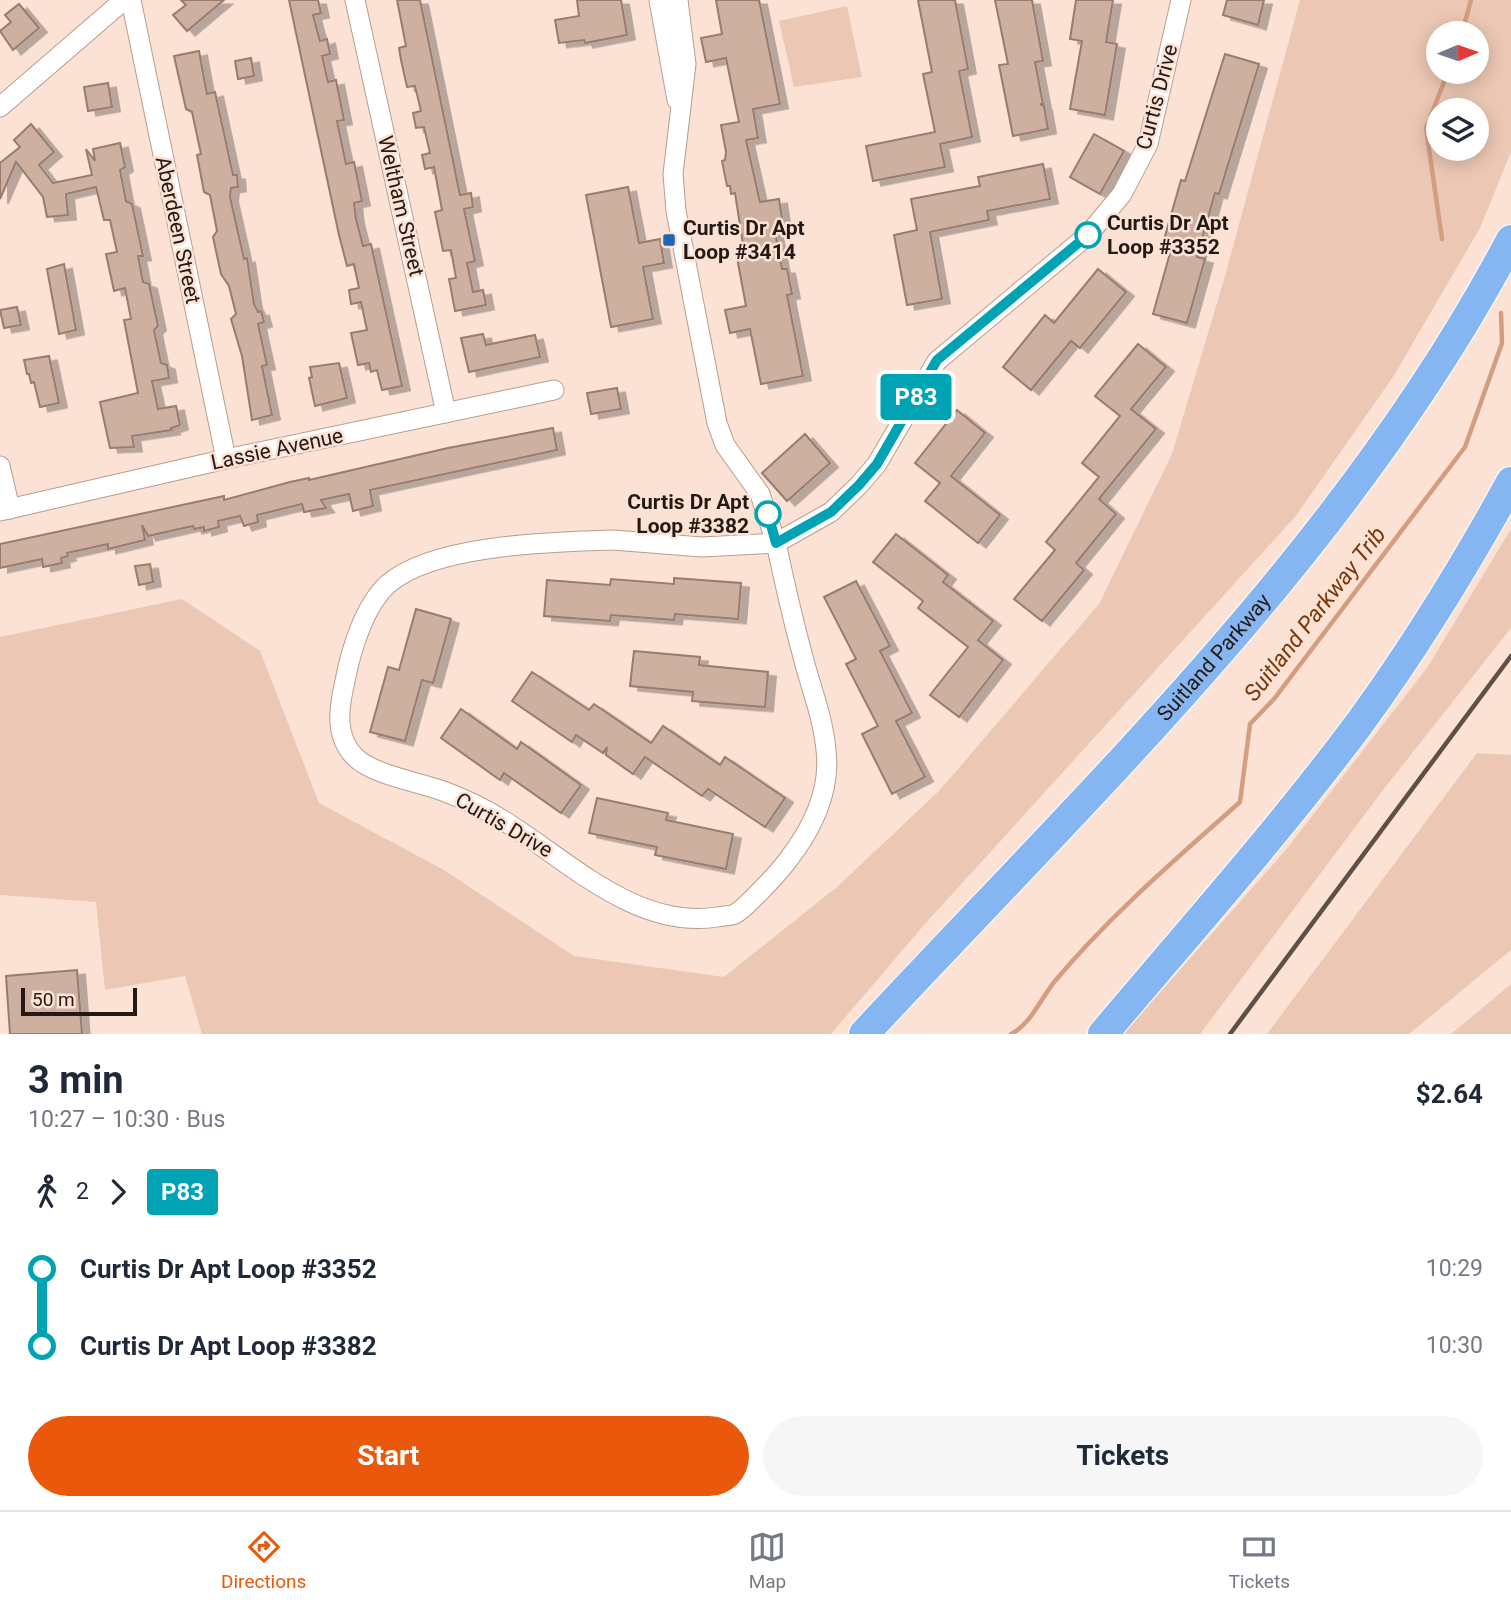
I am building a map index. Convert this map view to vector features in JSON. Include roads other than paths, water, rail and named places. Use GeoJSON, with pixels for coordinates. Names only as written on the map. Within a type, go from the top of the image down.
{"type":"FeatureCollection","features":[{"type":"Feature","properties":{"kind":"highway","name":"Suitland Parkway"},"geometry":{"type":"LineString","coordinates":[[864,1034],[1216,656],[1298,561],[1349,496],[1422,391],[1511,240]]}},
{"type":"Feature","properties":{"kind":"highway"},"geometry":{"type":"LineString","coordinates":[[1103,1034],[1294,807],[1358,724],[1442,601],[1511,482]]}},
{"type":"Feature","properties":{"kind":"street"},"geometry":{"type":"LineString","coordinates":[[0,107],[124,0]]}},
{"type":"Feature","properties":{"kind":"street","name":"Aberdeen Street"},"geometry":{"type":"LineString","coordinates":[[131,0],[226,459]]}},
{"type":"Feature","properties":{"kind":"street","name":"Weltham Street"},"geometry":{"type":"LineString","coordinates":[[355,0],[446,413]]}},
{"type":"Feature","properties":{"kind":"street","name":"Curtis Drive"},"geometry":{"type":"LineString","coordinates":[[659,0],[680,111]]}},
{"type":"Feature","properties":{"kind":"street","name":"Curtis Drive"},"geometry":{"type":"LineString","coordinates":[[678,0],[686,64],[673,174],[676,211],[717,423],[725,445],[760,494],[776,543],[803,657],[816,696],[827,753],[822,794],[801,843],[782,869],[735,914],[705,918],[677,917],[635,905],[465,799],[359,761],[343,741],[340,717],[343,687],[369,611],[389,583],[413,569],[501,547],[613,540],[702,547],[776,543],[831,512],[877,464],[937,360],[1088,235],[1122,194],[1148,144],[1181,0]]}},
{"type":"Feature","properties":{"kind":"street","name":"Lassie Avenue"},"geometry":{"type":"LineString","coordinates":[[5,510],[226,459],[555,390]]}},
{"type":"Feature","properties":{"kind":"street"},"geometry":{"type":"LineString","coordinates":[[0,466],[5,510]]}},
{"type":"Feature","properties":{"kind":"waterway","name":"Suitland Parkway Trib"},"geometry":{"type":"LineString","coordinates":[[1465,21],[1471,0]]}},
{"type":"Feature","properties":{"kind":"waterway","name":"Suitland Parkway Trib"},"geometry":{"type":"LineString","coordinates":[[1442,239],[1426,128],[1443,84]]}},
{"type":"Feature","properties":{"kind":"waterway","name":"Suitland Parkway Trib"},"geometry":{"type":"LineString","coordinates":[[1011,1034],[1024,1024],[1055,981],[1098,933],[1240,802],[1250,724],[1274,699],[1465,447],[1502,343],[1501,313]]}},
{"type":"Feature","properties":{"kind":"railway"},"geometry":{"type":"LineString","coordinates":[[1230,1034],[1511,656]]}},
{"type":"Feature","properties":{"kind":"place","name":"Curtis Dr Apt Loop #3352"},"geometry":{"type":"Point","coordinates":[1088,235]}},
{"type":"Feature","properties":{"kind":"place","name":"Curtis Dr Apt Loop #3414"},"geometry":{"type":"Point","coordinates":[669,240]}},
{"type":"Feature","properties":{"kind":"place","name":"Curtis Dr Apt Loop #3382"},"geometry":{"type":"Point","coordinates":[768,514]}}]}
